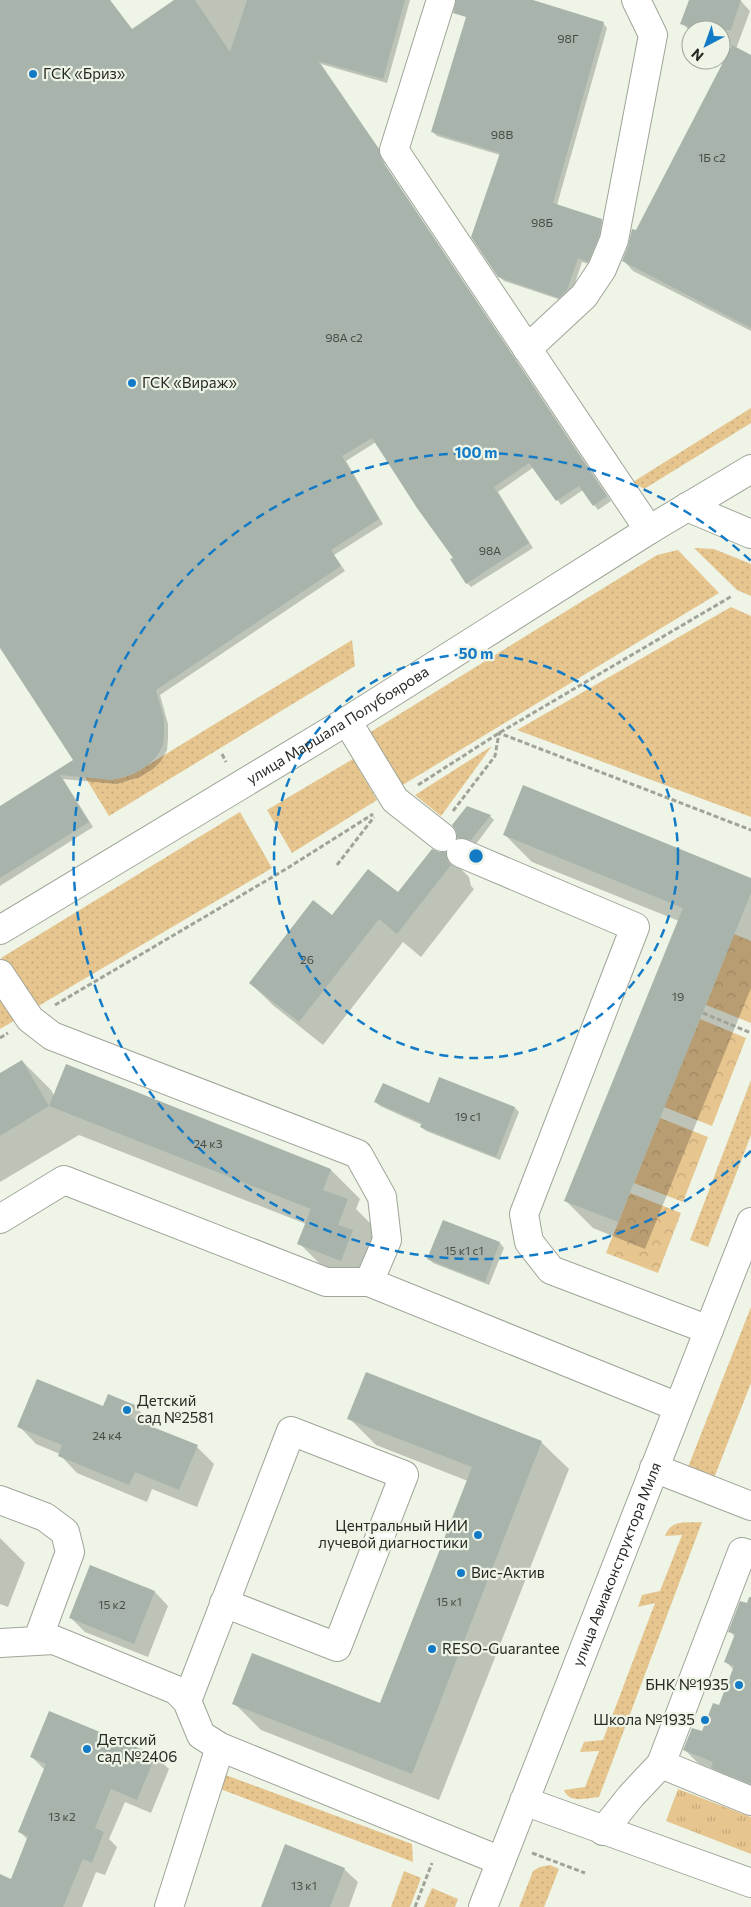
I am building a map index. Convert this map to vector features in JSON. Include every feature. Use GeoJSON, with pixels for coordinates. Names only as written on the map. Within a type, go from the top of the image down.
{"type":"FeatureCollection","features":[{"type":"Feature","properties":{"kind":"street"},"geometry":{"type":"LineString","coordinates":[[440,0],[394,150],[650,530]]}},
{"type":"Feature","properties":{"kind":"street"},"geometry":{"type":"LineString","coordinates":[[527,348],[584,296],[602,269],[614,240],[652,35],[636,0]]}},
{"type":"Feature","properties":{"kind":"street","name":"улица Маршала Полубоярова"},"geometry":{"type":"LineString","coordinates":[[0,930],[347,721],[650,530],[751,469]]}},
{"type":"Feature","properties":{"kind":"street"},"geometry":{"type":"LineString","coordinates":[[688,507],[751,534]]}},
{"type":"Feature","properties":{"kind":"street"},"geometry":{"type":"LineString","coordinates":[[347,721],[395,800],[452,845],[635,927],[524,1214],[529,1242],[551,1270],[709,1330]]}},
{"type":"Feature","properties":{"kind":"street"},"geometry":{"type":"LineString","coordinates":[[0,974],[30,1020],[52,1036],[358,1154],[382,1197],[387,1240],[369,1282]]}},
{"type":"Feature","properties":{"kind":"street"},"geometry":{"type":"LineString","coordinates":[[0,1219],[64,1180],[326,1282],[369,1282],[678,1407]]}},
{"type":"Feature","properties":{"kind":"street","name":"улица Авиаконструктора Миля"},"geometry":{"type":"LineString","coordinates":[[483,1907],[654,1468],[750,1228]]}},
{"type":"Feature","properties":{"kind":"street"},"geometry":{"type":"LineString","coordinates":[[187,1701],[224,1603],[291,1431],[404,1475],[337,1647],[224,1603]]}},
{"type":"Feature","properties":{"kind":"street"},"geometry":{"type":"LineString","coordinates":[[654,1468],[751,1506]]}},
{"type":"Feature","properties":{"kind":"street"},"geometry":{"type":"LineString","coordinates":[[0,1500],[45,1517],[65,1532],[70,1552],[38,1639]]}},
{"type":"Feature","properties":{"kind":"street"},"geometry":{"type":"LineString","coordinates":[[603,1831],[631,1796],[661,1764],[742,1552],[751,1555]]}},
{"type":"Feature","properties":{"kind":"street"},"geometry":{"type":"LineString","coordinates":[[0,1643],[38,1639],[54,1640],[176,1690],[187,1701],[201,1735],[220,1747],[501,1861]]}},
{"type":"Feature","properties":{"kind":"street"},"geometry":{"type":"LineString","coordinates":[[169,1907],[220,1747]]}},
{"type":"Feature","properties":{"kind":"street"},"geometry":{"type":"LineString","coordinates":[[661,1764],[751,1801]]}},
{"type":"Feature","properties":{"kind":"street"},"geometry":{"type":"LineString","coordinates":[[524,1801],[751,1883]]}},
{"type":"Feature","properties":{"kind":"path"},"geometry":{"type":"LineString","coordinates":[[395,800],[499,733],[732,596]]}},
{"type":"Feature","properties":{"kind":"path"},"geometry":{"type":"LineString","coordinates":[[499,733],[751,830]]}},
{"type":"Feature","properties":{"kind":"path"},"geometry":{"type":"LineString","coordinates":[[0,1038],[278,874],[380,809],[337,865]]}},
{"type":"Feature","properties":{"kind":"path"},"geometry":{"type":"LineString","coordinates":[[702,1013],[751,1033]]}},
{"type":"Feature","properties":{"kind":"path"},"geometry":{"type":"LineString","coordinates":[[415,1907],[442,1836]]}},
{"type":"Feature","properties":{"kind":"green space"},"geometry":{"type":"Polygon","coordinates":[[[751,408],[751,423],[644,489],[633,482],[751,408]]]}},
{"type":"Feature","properties":{"kind":"green space"},"geometry":{"type":"Polygon","coordinates":[[[694,548],[714,549],[751,564],[751,596],[737,590],[694,548]]]}},
{"type":"Feature","properties":{"kind":"green space"},"geometry":{"type":"Polygon","coordinates":[[[678,550],[719,593],[401,786],[369,733],[657,555],[678,550]]]}},
{"type":"Feature","properties":{"kind":"green space"},"geometry":{"type":"Polygon","coordinates":[[[731,607],[751,616],[751,817],[517,730],[731,607]]]}},
{"type":"Feature","properties":{"kind":"green space"},"geometry":{"type":"Polygon","coordinates":[[[352,640],[355,666],[109,816],[74,759],[89,772],[102,778],[116,779],[135,773],[352,640]]]}},
{"type":"Feature","properties":{"kind":"green space"},"geometry":{"type":"Polygon","coordinates":[[[492,746],[441,816],[415,795],[492,746]]]}},
{"type":"Feature","properties":{"kind":"green space"},"geometry":{"type":"Polygon","coordinates":[[[353,759],[377,800],[292,853],[267,810],[353,759]]]}},
{"type":"Feature","properties":{"kind":"green space"},"geometry":{"type":"Polygon","coordinates":[[[240,812],[272,868],[35,1008],[1,958],[240,812]]]}},
{"type":"Feature","properties":{"kind":"green space"},"geometry":{"type":"Polygon","coordinates":[[[734,934],[751,941],[751,1023],[706,1005],[734,934]]]}},
{"type":"Feature","properties":{"kind":"green space"},"geometry":{"type":"Polygon","coordinates":[[[0,990],[19,1018],[0,1029],[0,990]]]}},
{"type":"Feature","properties":{"kind":"green space"},"geometry":{"type":"Polygon","coordinates":[[[700,1019],[746,1038],[712,1126],[664,1107],[700,1019]]]}},
{"type":"Feature","properties":{"kind":"green space"},"geometry":{"type":"Polygon","coordinates":[[[751,1080],[751,1135],[708,1247],[690,1240],[751,1080]]]}},
{"type":"Feature","properties":{"kind":"green space"},"geometry":{"type":"Polygon","coordinates":[[[660,1118],[708,1137],[683,1202],[634,1183],[660,1118]]]}},
{"type":"Feature","properties":{"kind":"green space"},"geometry":{"type":"Polygon","coordinates":[[[630,1193],[681,1213],[658,1273],[606,1253],[630,1193]]]}},
{"type":"Feature","properties":{"kind":"green space"},"geometry":{"type":"Polygon","coordinates":[[[751,1307],[751,1383],[714,1478],[688,1467],[751,1307]]]}},
{"type":"Feature","properties":{"kind":"green space"},"geometry":{"type":"Polygon","coordinates":[[[702,1522],[599,1797],[574,1799],[566,1794],[564,1790],[585,1787],[599,1751],[580,1752],[584,1742],[603,1740],[655,1603],[638,1607],[642,1595],[660,1591],[682,1535],[665,1536],[675,1524],[702,1522]]]}},
{"type":"Feature","properties":{"kind":"green space"},"geometry":{"type":"Polygon","coordinates":[[[220,1773],[412,1844],[413,1862],[215,1787],[220,1773]]]}},
{"type":"Feature","properties":{"kind":"green space"},"geometry":{"type":"Polygon","coordinates":[[[678,1789],[751,1817],[751,1854],[666,1821],[678,1789]]]}},
{"type":"Feature","properties":{"kind":"green space"},"geometry":{"type":"Polygon","coordinates":[[[550,1865],[559,1869],[544,1907],[519,1907],[533,1871],[550,1865]]]}},
{"type":"Feature","properties":{"kind":"green space"},"geometry":{"type":"Polygon","coordinates":[[[404,1871],[421,1878],[410,1907],[391,1907],[404,1871]]]}},
{"type":"Feature","properties":{"kind":"green space"},"geometry":{"type":"Polygon","coordinates":[[[432,1888],[458,1899],[455,1907],[424,1907],[432,1888]]]}},
{"type":"Feature","properties":{"kind":"building"},"geometry":{"type":"Polygon","coordinates":[[[0,0],[110,0],[132,29],[174,0],[195,0],[230,52],[247,0],[405,0],[383,79],[318,61],[379,149],[381,159],[607,496],[593,506],[579,486],[556,501],[529,463],[494,487],[529,543],[466,584],[450,559],[453,558],[417,508],[372,438],[342,456],[379,519],[331,550],[341,566],[156,690],[164,719],[163,745],[157,756],[148,765],[135,773],[112,780],[60,775],[89,822],[0,878],[0,806],[73,760],[0,648],[0,0]]]}},
{"type":"Feature","properties":{"kind":"building"},"geometry":{"type":"Polygon","coordinates":[[[456,0],[533,0],[604,22],[553,203],[602,219],[599,236],[588,262],[578,258],[567,290],[559,298],[498,277],[471,237],[500,153],[431,132],[466,17],[453,13],[456,0]]]}},
{"type":"Feature","properties":{"kind":"building"},"geometry":{"type":"Polygon","coordinates":[[[689,0],[741,0],[731,30],[731,20],[682,20],[689,0]]]}},
{"type":"Feature","properties":{"kind":"building"},"geometry":{"type":"Polygon","coordinates":[[[732,45],[751,55],[751,328],[622,261],[632,229],[636,230],[719,70],[731,70],[732,45]]]}},
{"type":"Feature","properties":{"kind":"building"},"geometry":{"type":"Polygon","coordinates":[[[523,785],[751,878],[751,893],[618,1222],[564,1201],[683,908],[503,835],[523,785]]]}},
{"type":"Feature","properties":{"kind":"building"},"geometry":{"type":"Polygon","coordinates":[[[467,806],[491,815],[471,840],[457,838],[456,831],[452,825],[467,806]]]}},
{"type":"Feature","properties":{"kind":"building"},"geometry":{"type":"Polygon","coordinates":[[[432,849],[446,852],[448,862],[451,865],[397,934],[379,919],[299,1022],[249,983],[313,900],[332,915],[368,869],[398,892],[432,849]]]}},
{"type":"Feature","properties":{"kind":"building"},"geometry":{"type":"Polygon","coordinates":[[[22,1060],[49,1106],[0,1136],[0,1073],[22,1060]]]}},
{"type":"Feature","properties":{"kind":"building"},"geometry":{"type":"Polygon","coordinates":[[[66,1064],[331,1169],[323,1190],[348,1199],[338,1225],[353,1230],[341,1261],[297,1244],[311,1209],[49,1106],[66,1064]]]}},
{"type":"Feature","properties":{"kind":"building"},"geometry":{"type":"Polygon","coordinates":[[[439,1077],[515,1107],[496,1157],[420,1127],[422,1123],[374,1102],[383,1083],[429,1103],[439,1077]]]}},
{"type":"Feature","properties":{"kind":"building"},"geometry":{"type":"Polygon","coordinates":[[[443,1220],[500,1242],[485,1282],[427,1259],[443,1220]]]}},
{"type":"Feature","properties":{"kind":"building"},"geometry":{"type":"Polygon","coordinates":[[[366,1372],[542,1441],[412,1774],[232,1704],[252,1653],[380,1703],[472,1467],[347,1419],[366,1372]]]}},
{"type":"Feature","properties":{"kind":"building"},"geometry":{"type":"Polygon","coordinates":[[[37,1379],[103,1406],[108,1394],[135,1405],[130,1418],[198,1445],[179,1490],[135,1472],[129,1485],[58,1456],[62,1445],[17,1427],[37,1379]]]}},
{"type":"Feature","properties":{"kind":"building"},"geometry":{"type":"Polygon","coordinates":[[[90,1565],[155,1591],[134,1644],[69,1618],[90,1565]]]}},
{"type":"Feature","properties":{"kind":"building","name":"БНК №1935"},"geometry":{"type":"Polygon","coordinates":[[[749,1597],[751,1597],[751,1784],[711,1768],[713,1762],[683,1750],[692,1728],[702,1731],[713,1703],[719,1705],[734,1666],[724,1662],[735,1634],[728,1632],[740,1601],[747,1603],[749,1597]]]}},
{"type":"Feature","properties":{"kind":"building"},"geometry":{"type":"Polygon","coordinates":[[[49,1711],[156,1755],[137,1800],[111,1789],[95,1828],[104,1832],[92,1863],[83,1859],[63,1907],[0,1907],[0,1874],[11,1879],[28,1836],[18,1832],[46,1764],[30,1757],[49,1711]]]}},
{"type":"Feature","properties":{"kind":"building"},"geometry":{"type":"Polygon","coordinates":[[[285,1844],[345,1868],[330,1907],[261,1907],[285,1844]]]}},
{"type":"Feature","properties":{"kind":"place","name":"ГСК «Бриз»"},"geometry":{"type":"Point","coordinates":[33,74]}},
{"type":"Feature","properties":{"kind":"place","name":"ГСК «Вираж»"},"geometry":{"type":"Point","coordinates":[132,383]}},
{"type":"Feature","properties":{"kind":"place","name":"Детский сад №2581"},"geometry":{"type":"Point","coordinates":[127,1410]}},
{"type":"Feature","properties":{"kind":"place","name":"Центральный НИИ лучевой диагностики"},"geometry":{"type":"Point","coordinates":[478,1535]}},
{"type":"Feature","properties":{"kind":"place","name":"Вис-Актив"},"geometry":{"type":"Point","coordinates":[461,1573]}},
{"type":"Feature","properties":{"kind":"place","name":"RESO-Guarantee"},"geometry":{"type":"Point","coordinates":[432,1649]}},
{"type":"Feature","properties":{"kind":"place","name":"БНК №1935"},"geometry":{"type":"Point","coordinates":[739,1685]}},
{"type":"Feature","properties":{"kind":"place","name":"Школа №1935"},"geometry":{"type":"Point","coordinates":[705,1720]}},
{"type":"Feature","properties":{"kind":"place","name":"Детский сад №2406"},"geometry":{"type":"Point","coordinates":[87,1749]}}]}
